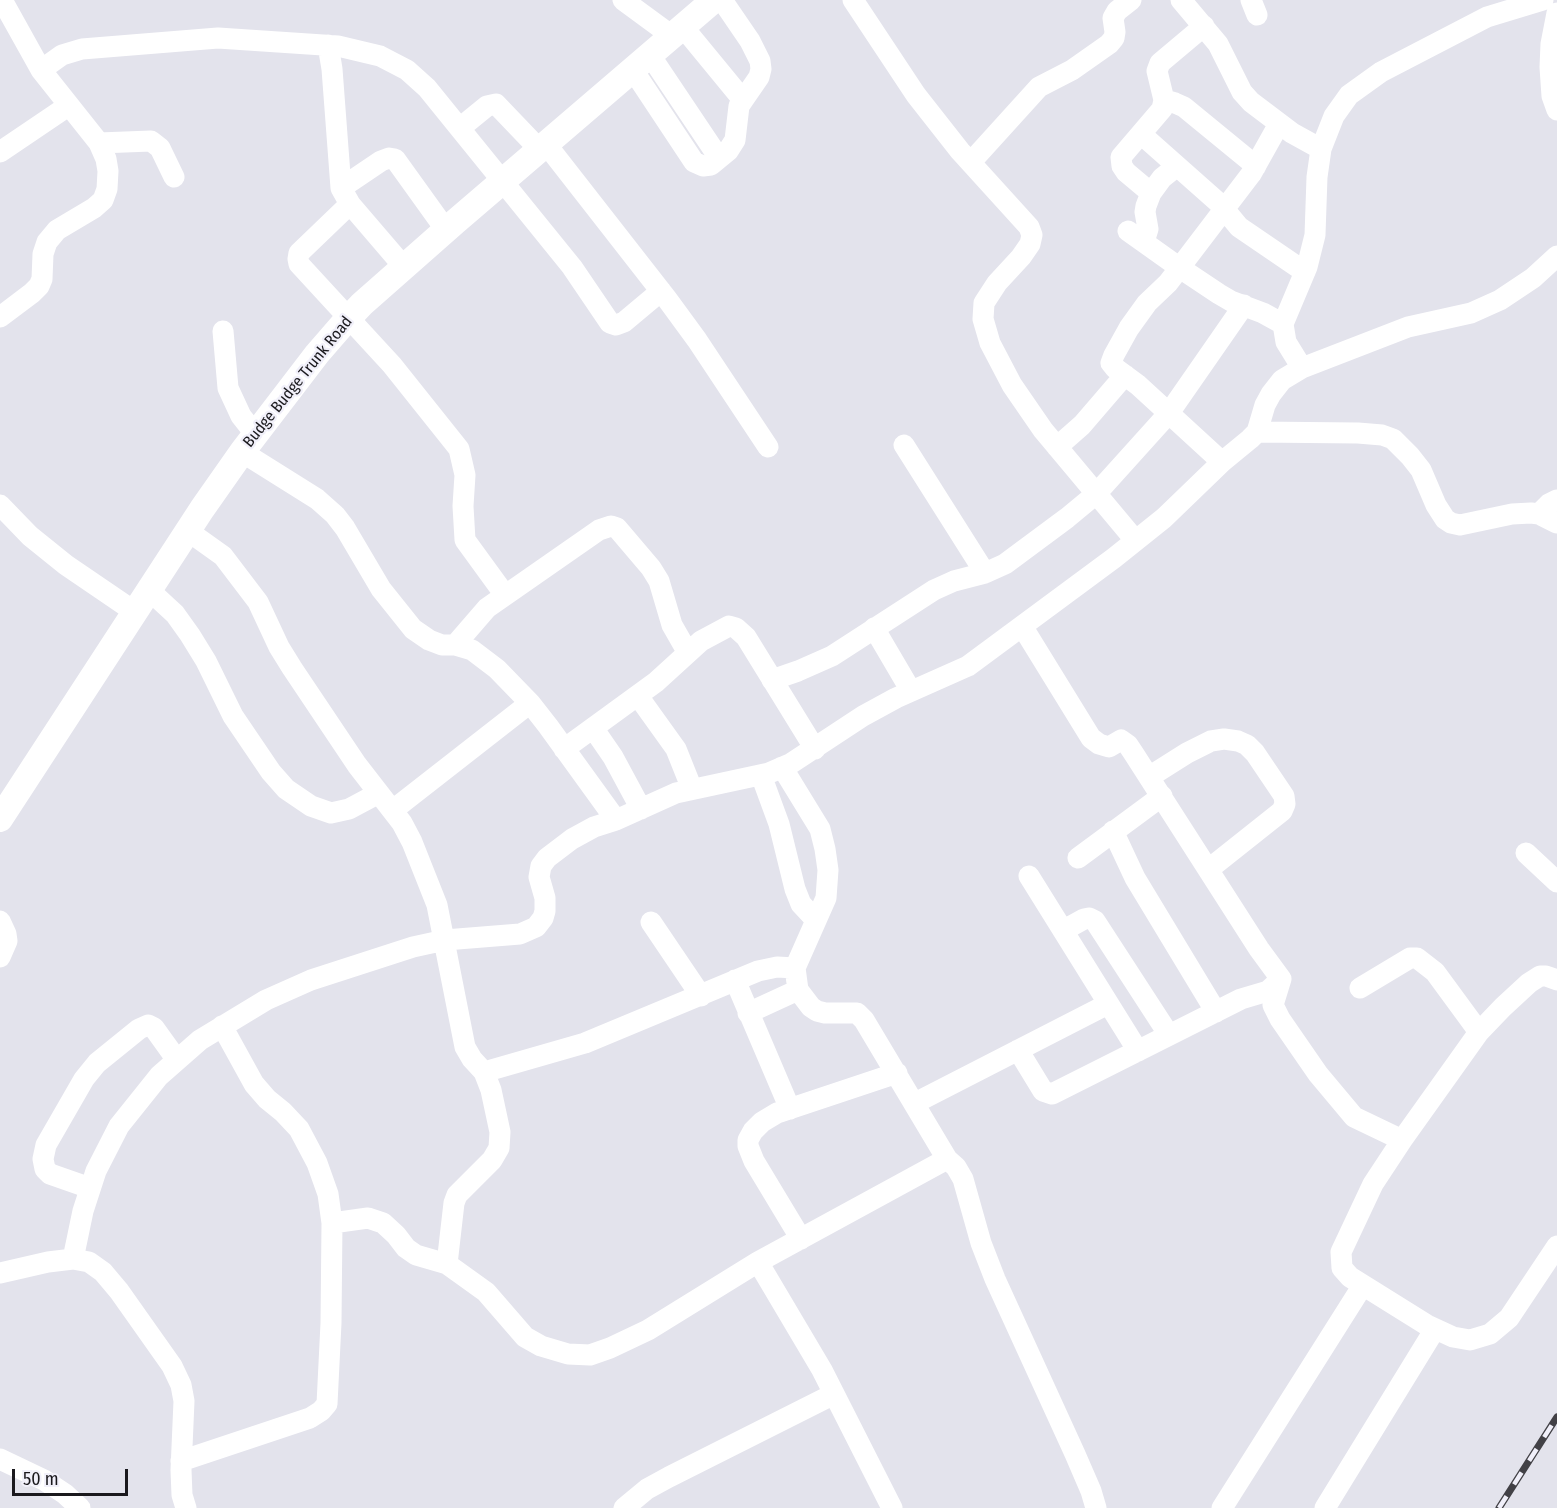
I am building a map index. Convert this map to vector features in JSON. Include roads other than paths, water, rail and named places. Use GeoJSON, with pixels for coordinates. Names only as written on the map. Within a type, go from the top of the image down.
{"type":"FeatureCollection","features":[{"type":"Feature","properties":{"kind":"main road","name":"Budge Budge Trunk Road"},"geometry":{"type":"LineString","coordinates":[[0,819],[188,531],[249,443],[317,354],[348,319],[404,267],[714,0]]}},
{"type":"Feature","properties":{"kind":"street"},"geometry":{"type":"LineString","coordinates":[[0,317],[39,286],[42,279],[43,254],[47,242],[57,230],[103,200],[107,189],[108,171],[99,143],[40,70],[2,0]]}},
{"type":"Feature","properties":{"kind":"street"},"geometry":{"type":"LineString","coordinates":[[623,0],[678,31],[743,100]]}},
{"type":"Feature","properties":{"kind":"street"},"geometry":{"type":"LineString","coordinates":[[642,62],[719,158],[729,151],[735,141],[740,106],[761,69],[760,61],[750,41],[722,0]]}},
{"type":"Feature","properties":{"kind":"street"},"geometry":{"type":"LineString","coordinates":[[853,0],[916,94],[971,162],[1029,227],[1032,235],[1030,244],[997,282],[984,303],[983,319],[990,343],[1012,385],[1043,430],[1135,540]]}},
{"type":"Feature","properties":{"kind":"street"},"geometry":{"type":"LineString","coordinates":[[971,162],[1039,87],[1072,70],[1109,44],[1115,32],[1113,18],[1117,11],[1131,0]]}},
{"type":"Feature","properties":{"kind":"street"},"geometry":{"type":"LineString","coordinates":[[1181,0],[1225,54],[1242,92],[1251,102],[1279,124],[1321,149]]}},
{"type":"Feature","properties":{"kind":"street"},"geometry":{"type":"LineString","coordinates":[[1302,368],[1286,342],[1283,324],[1305,272],[1315,235],[1317,177],[1321,149],[1334,116],[1349,95],[1381,72],[1486,17],[1543,0]]}},
{"type":"Feature","properties":{"kind":"street"},"geometry":{"type":"LineString","coordinates":[[1557,13],[1551,44],[1550,67],[1552,96],[1557,110]]}},
{"type":"Feature","properties":{"kind":"street"},"geometry":{"type":"LineString","coordinates":[[1151,193],[1122,166],[1121,157],[1157,116],[1164,100],[1157,71],[1160,63],[1204,26]]}},
{"type":"Feature","properties":{"kind":"street"},"geometry":{"type":"LineString","coordinates":[[40,70],[62,55],[82,49],[218,38],[328,45],[380,56],[407,70],[427,88],[572,267],[610,322],[616,325],[624,322],[661,291]]}},
{"type":"Feature","properties":{"kind":"street"},"geometry":{"type":"LineString","coordinates":[[328,45],[345,196],[404,267]]}},
{"type":"Feature","properties":{"kind":"street"},"geometry":{"type":"LineString","coordinates":[[1164,100],[1184,107],[1256,166]]}},
{"type":"Feature","properties":{"kind":"street"},"geometry":{"type":"LineString","coordinates":[[460,128],[487,106],[496,104],[543,147],[661,291],[697,340],[768,447]]}},
{"type":"Feature","properties":{"kind":"street"},"geometry":{"type":"LineString","coordinates":[[0,152],[68,106]]}},
{"type":"Feature","properties":{"kind":"street"},"geometry":{"type":"LineString","coordinates":[[1222,462],[1111,363],[1129,328],[1147,303],[1168,283],[1224,210],[1256,166],[1279,124]]}},
{"type":"Feature","properties":{"kind":"street"},"geometry":{"type":"LineString","coordinates":[[1141,134],[1224,210],[1239,227],[1305,272]]}},
{"type":"Feature","properties":{"kind":"street"},"geometry":{"type":"LineString","coordinates":[[99,143],[151,141],[160,148],[174,177]]}},
{"type":"Feature","properties":{"kind":"street"},"geometry":{"type":"LineString","coordinates":[[446,230],[396,159],[389,158],[381,161],[345,196],[299,253],[298,259],[303,271],[392,365],[459,449],[465,475],[463,506],[465,540],[505,595]]}},
{"type":"Feature","properties":{"kind":"street"},"geometry":{"type":"LineString","coordinates":[[1177,166],[1162,178],[1151,193],[1145,212],[1148,229],[1136,236],[1231,301],[1283,324]]}},
{"type":"Feature","properties":{"kind":"street"},"geometry":{"type":"LineString","coordinates":[[73,1259],[90,1188],[119,1126],[159,1076],[200,1040],[266,1000],[310,980],[413,947],[445,940],[520,934],[536,927],[545,911],[539,877],[541,866],[547,858],[572,839],[594,827],[616,820],[676,793],[761,775],[782,767],[815,749],[863,716],[968,666],[1164,518],[1257,432],[1265,405],[1282,380],[1302,368],[1408,327],[1471,313],[1500,300],[1533,278],[1557,256]]}},
{"type":"Feature","properties":{"kind":"street"},"geometry":{"type":"LineString","coordinates":[[772,680],[832,656],[934,590],[954,581],[986,573],[1005,564],[1096,494],[1169,413],[1244,305]]}},
{"type":"Feature","properties":{"kind":"street"},"geometry":{"type":"LineString","coordinates":[[223,331],[228,388],[249,443],[335,515],[381,590],[413,629],[435,643],[472,650],[497,669],[530,703],[616,820]]}},
{"type":"Feature","properties":{"kind":"street"},"geometry":{"type":"LineString","coordinates":[[1057,447],[1082,426],[1125,375]]}},
{"type":"Feature","properties":{"kind":"street"},"geometry":{"type":"LineString","coordinates":[[1257,432],[1358,433],[1382,435],[1393,439],[1421,470],[1436,505],[1445,519],[1451,523],[1460,525],[1512,514],[1548,518],[1549,504],[1557,500]]}},
{"type":"Feature","properties":{"kind":"street"},"geometry":{"type":"LineString","coordinates":[[904,445],[986,573]]}},
{"type":"Feature","properties":{"kind":"street"},"geometry":{"type":"LineString","coordinates":[[0,505],[30,536],[66,565],[135,612]]}},
{"type":"Feature","properties":{"kind":"street"},"geometry":{"type":"LineString","coordinates":[[455,645],[480,615],[505,595],[599,530],[611,526],[617,528],[659,581],[672,625],[688,653]]}},
{"type":"Feature","properties":{"kind":"street"},"geometry":{"type":"LineString","coordinates":[[188,531],[223,556],[258,602],[279,647],[292,668],[357,765],[402,823],[417,853],[437,905],[465,1047],[484,1072],[491,1090],[500,1132],[498,1148],[492,1160],[457,1195],[454,1203],[447,1264]]}},
{"type":"Feature","properties":{"kind":"street"},"geometry":{"type":"LineString","coordinates":[[149,590],[175,614],[190,635],[206,661],[233,716],[271,772],[286,789],[311,806],[331,813],[349,809],[379,793]]}},
{"type":"Feature","properties":{"kind":"street"},"geometry":{"type":"LineString","coordinates":[[564,749],[638,696],[715,632],[729,626],[736,628],[746,637],[815,749]]}},
{"type":"Feature","properties":{"kind":"street"},"geometry":{"type":"LineString","coordinates":[[1022,626],[1091,738],[1109,747],[1121,740],[1128,745],[1162,796],[1259,949],[1274,992],[1280,1018],[1318,1074],[1354,1117],[1402,1140]]}},
{"type":"Feature","properties":{"kind":"street"},"geometry":{"type":"LineString","coordinates":[[874,628],[911,692]]}},
{"type":"Feature","properties":{"kind":"street"},"geometry":{"type":"LineString","coordinates":[[638,696],[676,749],[692,789]]}},
{"type":"Feature","properties":{"kind":"street"},"geometry":{"type":"LineString","coordinates":[[393,810],[530,703]]}},
{"type":"Feature","properties":{"kind":"street"},"geometry":{"type":"LineString","coordinates":[[593,728],[613,757],[641,809]]}},
{"type":"Feature","properties":{"kind":"street"},"geometry":{"type":"LineString","coordinates":[[1149,777],[1211,741],[1224,739],[1238,741],[1256,753],[1284,796],[1285,804],[1282,812],[1209,869]]}},
{"type":"Feature","properties":{"kind":"street"},"geometry":{"type":"LineString","coordinates":[[782,767],[820,829],[825,849],[828,889],[795,968],[798,990],[806,1002],[817,1011],[857,1013],[864,1020],[947,1159],[956,1167],[963,1179],[981,1243],[995,1279],[1074,1454],[1093,1507]]}},
{"type":"Feature","properties":{"kind":"street"},"geometry":{"type":"LineString","coordinates":[[761,775],[779,824],[795,889],[801,904],[815,918]]}},
{"type":"Feature","properties":{"kind":"street"},"geometry":{"type":"LineString","coordinates":[[1078,858],[1162,796]]}},
{"type":"Feature","properties":{"kind":"street"},"geometry":{"type":"LineString","coordinates":[[1113,831],[1135,878],[1216,1012]]}},
{"type":"Feature","properties":{"kind":"street"},"geometry":{"type":"LineString","coordinates":[[1526,853],[1557,882]]}},
{"type":"Feature","properties":{"kind":"street"},"geometry":{"type":"LineString","coordinates":[[1029,876],[1138,1051]]}},
{"type":"Feature","properties":{"kind":"street"},"geometry":{"type":"LineString","coordinates":[[1064,930],[1084,919],[1089,918],[1095,921],[1169,1035]]}},
{"type":"Feature","properties":{"kind":"street"},"geometry":{"type":"LineString","coordinates":[[0,921],[7,941],[0,957]]}},
{"type":"Feature","properties":{"kind":"street"},"geometry":{"type":"LineString","coordinates":[[651,922],[701,996]]}},
{"type":"Feature","properties":{"kind":"street"},"geometry":{"type":"LineString","coordinates":[[1360,988],[1410,958],[1417,958],[1435,972],[1479,1032]]}},
{"type":"Feature","properties":{"kind":"street"},"geometry":{"type":"LineString","coordinates":[[484,1072],[585,1043],[768,968],[795,968]]}},
{"type":"Feature","properties":{"kind":"street"},"geometry":{"type":"LineString","coordinates":[[1557,980],[1540,976],[1529,983],[1479,1032],[1373,1184],[1341,1252],[1342,1268],[1363,1286],[1435,1329],[1453,1337],[1470,1340],[1490,1334],[1509,1318],[1557,1246]]}},
{"type":"Feature","properties":{"kind":"street"},"geometry":{"type":"LineString","coordinates":[[735,980],[790,1109]]}},
{"type":"Feature","properties":{"kind":"street"},"geometry":{"type":"LineString","coordinates":[[748,1013],[798,990]]}},
{"type":"Feature","properties":{"kind":"street"},"geometry":{"type":"LineString","coordinates":[[1018,1050],[1040,1086],[1048,1094],[1052,1094],[1241,999],[1274,992]]}},
{"type":"Feature","properties":{"kind":"street"},"geometry":{"type":"LineString","coordinates":[[915,1103],[1108,1004]]}},
{"type":"Feature","properties":{"kind":"street"},"geometry":{"type":"LineString","coordinates":[[90,1188],[50,1174],[45,1169],[43,1159],[46,1145],[84,1079],[97,1063],[139,1029],[148,1025],[154,1028],[177,1060]]}},
{"type":"Feature","properties":{"kind":"street"},"geometry":{"type":"LineString","coordinates":[[182,1461],[310,1418],[327,1404],[332,1223],[328,1194],[317,1163],[299,1130],[254,1084],[222,1026]]}},
{"type":"Feature","properties":{"kind":"street"},"geometry":{"type":"LineString","coordinates":[[801,1239],[754,1161],[748,1146],[748,1140],[753,1131],[777,1113],[897,1073]]}},
{"type":"Feature","properties":{"kind":"street"},"geometry":{"type":"LineString","coordinates":[[332,1223],[368,1218],[383,1223],[406,1248],[416,1255],[447,1264],[486,1292],[525,1337],[541,1346],[568,1354],[590,1355],[648,1330],[758,1262],[947,1159]]}},
{"type":"Feature","properties":{"kind":"street"},"geometry":{"type":"LineString","coordinates":[[0,1273],[73,1259],[89,1262],[103,1272],[119,1291],[172,1366],[181,1385],[184,1401],[182,1495],[186,1508]]}},
{"type":"Feature","properties":{"kind":"street"},"geometry":{"type":"LineString","coordinates":[[758,1262],[822,1370],[892,1508]]}},
{"type":"Feature","properties":{"kind":"street"},"geometry":{"type":"LineString","coordinates":[[1222,1508],[1363,1286]]}},
{"type":"Feature","properties":{"kind":"street"},"geometry":{"type":"LineString","coordinates":[[1325,1508],[1435,1329]]}},
{"type":"Feature","properties":{"kind":"street"},"geometry":{"type":"LineString","coordinates":[[624,1508],[647,1489],[669,1477],[834,1394]]}},
{"type":"Feature","properties":{"kind":"street"},"geometry":{"type":"LineString","coordinates":[[0,1459],[44,1480],[65,1494],[80,1508]]}},
{"type":"Feature","properties":{"kind":"railway"},"geometry":{"type":"LineString","coordinates":[[1499,1508],[1557,1417]]}}]}
